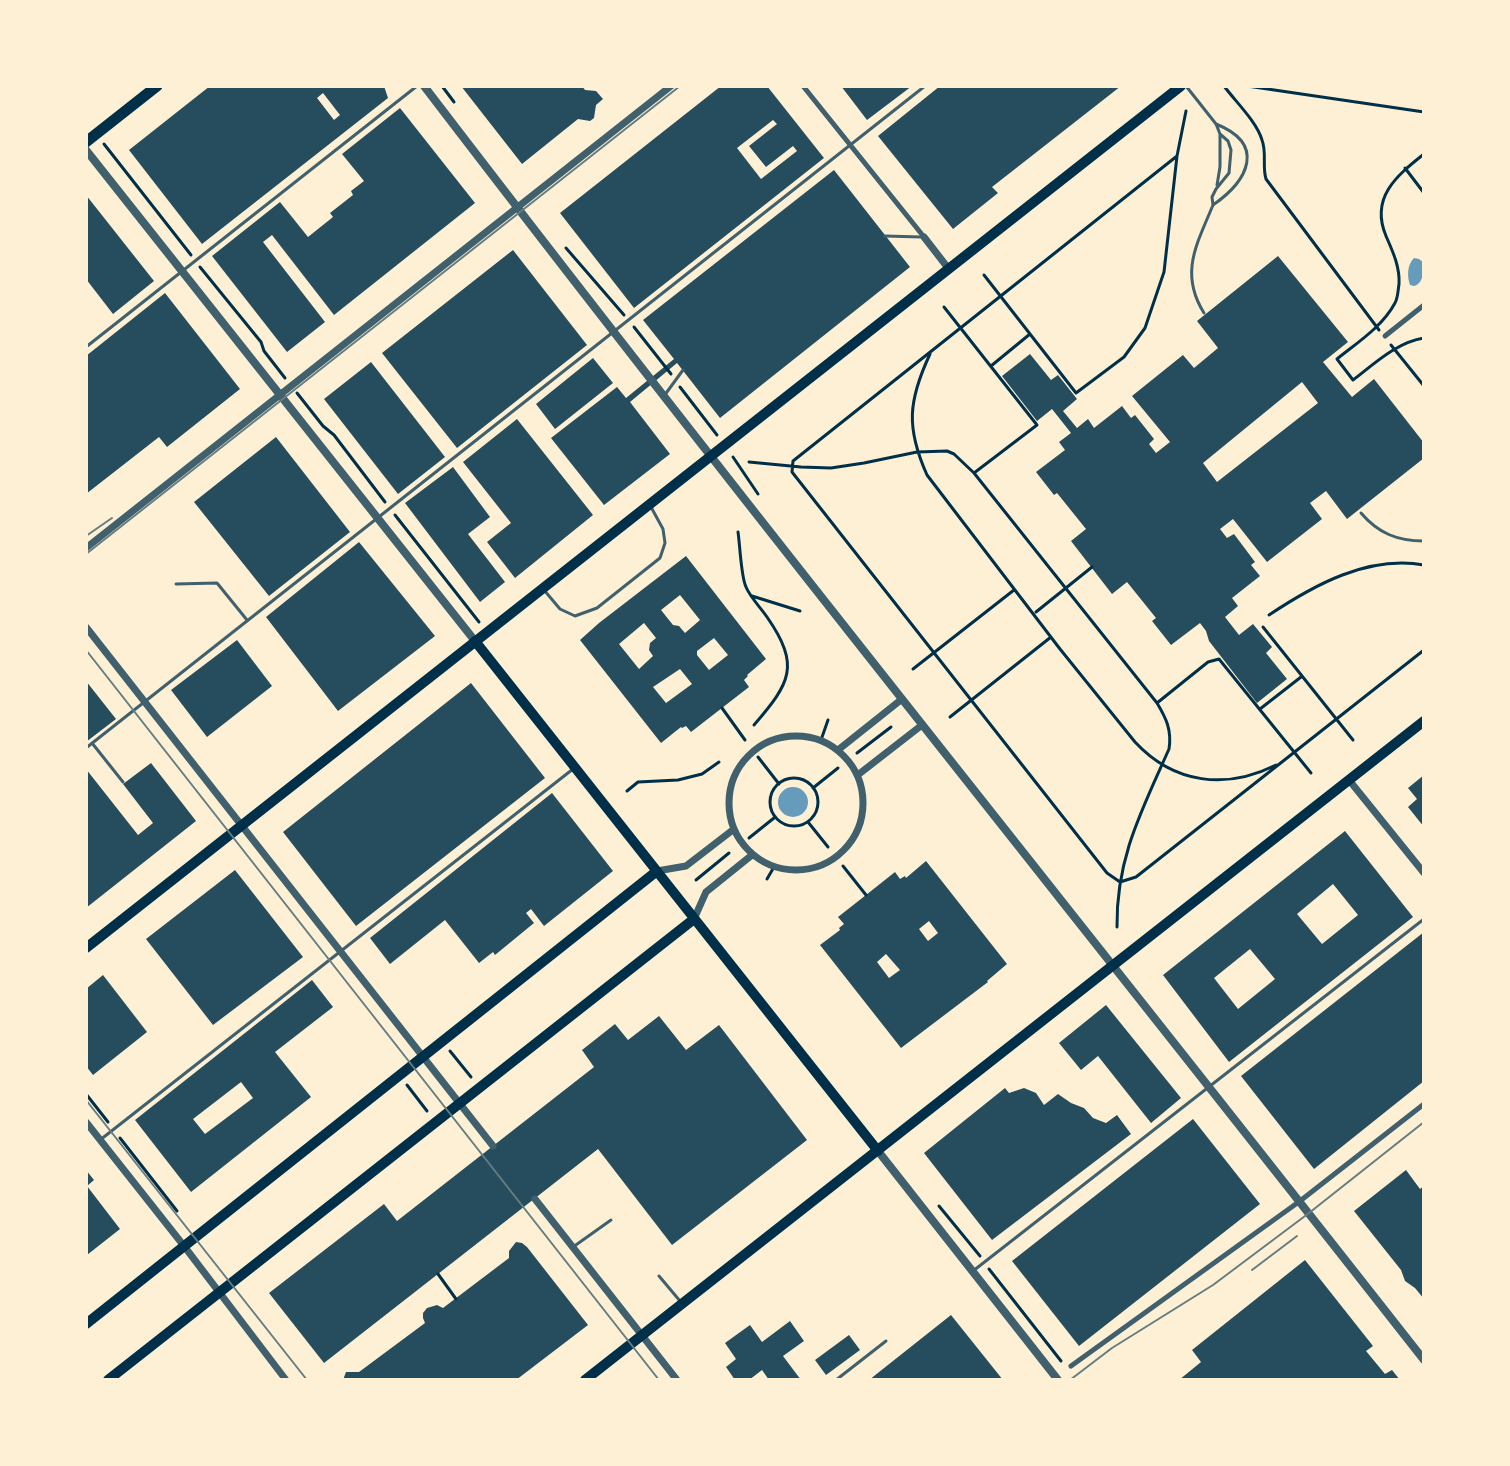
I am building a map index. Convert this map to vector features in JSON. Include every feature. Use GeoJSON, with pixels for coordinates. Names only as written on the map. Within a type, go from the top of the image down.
{"type":"FeatureCollection","features":[{"type":"Feature","properties":{"kind":"main road"},"geometry":{"type":"LineString","coordinates":[[86,142],[157,86]]}},
{"type":"Feature","properties":{"kind":"main road"},"geometry":{"type":"LineString","coordinates":[[86,948],[1183,86]]}},
{"type":"Feature","properties":{"kind":"main road"},"geometry":{"type":"LineString","coordinates":[[475,641],[878,1151]]}},
{"type":"Feature","properties":{"kind":"main road"},"geometry":{"type":"LineString","coordinates":[[585,1380],[1424,721]]}},
{"type":"Feature","properties":{"kind":"main road"},"geometry":{"type":"LineString","coordinates":[[86,1324],[657,871]]}},
{"type":"Feature","properties":{"kind":"main road"},"geometry":{"type":"LineString","coordinates":[[108,1380],[694,919]]}},
{"type":"Feature","properties":{"kind":"street"},"geometry":{"type":"LineString","coordinates":[[424,86],[613,332],[1424,1360]]}},
{"type":"Feature","properties":{"kind":"street"},"geometry":{"type":"LineString","coordinates":[[86,548],[671,86]]}},
{"type":"Feature","properties":{"kind":"street"},"geometry":{"type":"LineString","coordinates":[[803,86],[948,268]]}},
{"type":"Feature","properties":{"kind":"street"},"geometry":{"type":"LineString","coordinates":[[86,150],[475,641]]}},
{"type":"Feature","properties":{"kind":"street"},"geometry":{"type":"LineString","coordinates":[[1385,336],[1424,304],[1423,296]]}},
{"type":"Feature","properties":{"kind":"street"},"geometry":{"type":"LineString","coordinates":[[86,627],[493,1146]]}},
{"type":"Feature","properties":{"kind":"street"},"geometry":{"type":"LineString","coordinates":[[838,750],[902,699]]}},
{"type":"Feature","properties":{"kind":"street"},"geometry":{"type":"LineString","coordinates":[[859,774],[922,725]]}},
{"type":"Feature","properties":{"kind":"street"},"geometry":{"type":"LineString","coordinates":[[798,735],[821,740],[838,750],[859,774],[863,793],[859,828],[847,848],[817,867],[794,870],[774,867],[752,855],[734,829],[729,810],[730,789],[746,758],[764,743],[798,735]]}},
{"type":"Feature","properties":{"kind":"street"},"geometry":{"type":"LineString","coordinates":[[1349,780],[1424,873]]}},
{"type":"Feature","properties":{"kind":"street"},"geometry":{"type":"LineString","coordinates":[[657,871],[686,866],[734,829]]}},
{"type":"Feature","properties":{"kind":"street"},"geometry":{"type":"LineString","coordinates":[[694,919],[706,892],[752,855]]}},
{"type":"Feature","properties":{"kind":"street"},"geometry":{"type":"LineString","coordinates":[[1071,1366],[1300,1201],[1424,1104]]}},
{"type":"Feature","properties":{"kind":"street"},"geometry":{"type":"LineString","coordinates":[[86,1122],[286,1380]]}},
{"type":"Feature","properties":{"kind":"street"},"geometry":{"type":"LineString","coordinates":[[878,1151],[1058,1380]]}},
{"type":"Feature","properties":{"kind":"street"},"geometry":{"type":"LineString","coordinates":[[535,1199],[677,1380]]}},
{"type":"Feature","properties":{"kind":"lane"},"geometry":{"type":"LineString","coordinates":[[86,347],[417,86]]}},
{"type":"Feature","properties":{"kind":"lane"},"geometry":{"type":"LineString","coordinates":[[86,748],[925,86]]}},
{"type":"Feature","properties":{"kind":"lane"},"geometry":{"type":"LineString","coordinates":[[1183,86],[1216,124],[1220,134],[1216,189]]}},
{"type":"Feature","properties":{"kind":"lane"},"geometry":{"type":"LineString","coordinates":[[1213,205],[1241,178],[1247,156],[1240,137],[1216,124]]}},
{"type":"Feature","properties":{"kind":"lane"},"geometry":{"type":"LineString","coordinates":[[1204,313],[1192,288],[1191,264],[1213,205],[1212,197],[1229,173],[1231,150],[1228,141],[1220,134]]}},
{"type":"Feature","properties":{"kind":"lane"},"geometry":{"type":"LineString","coordinates":[[885,236],[924,237]]}},
{"type":"Feature","properties":{"kind":"lane"},"geometry":{"type":"LineString","coordinates":[[664,396],[683,370]]}},
{"type":"Feature","properties":{"kind":"lane"},"geometry":{"type":"LineString","coordinates":[[542,588],[560,609],[575,616],[597,608],[660,558],[665,543],[663,529],[649,503]]}},
{"type":"Feature","properties":{"kind":"lane"},"geometry":{"type":"LineString","coordinates":[[1361,513],[1374,527],[1389,536],[1424,541]]}},
{"type":"Feature","properties":{"kind":"lane"},"geometry":{"type":"LineString","coordinates":[[176,584],[217,583],[247,620]]}},
{"type":"Feature","properties":{"kind":"lane"},"geometry":{"type":"LineString","coordinates":[[92,743],[123,782]]}},
{"type":"Feature","properties":{"kind":"lane"},"geometry":{"type":"LineString","coordinates":[[100,1140],[575,767]]}},
{"type":"Feature","properties":{"kind":"lane"},"geometry":{"type":"LineString","coordinates":[[973,1271],[1424,919]]}},
{"type":"Feature","properties":{"kind":"lane"},"geometry":{"type":"LineString","coordinates":[[573,1247],[611,1220]]}},
{"type":"Feature","properties":{"kind":"lane"},"geometry":{"type":"LineString","coordinates":[[659,1276],[682,1304]]}},
{"type":"Feature","properties":{"kind":"lane"},"geometry":{"type":"LineString","coordinates":[[836,1380],[886,1341]]}},
{"type":"Feature","properties":{"kind":"path"},"geometry":{"type":"LineString","coordinates":[[442,86],[460,110]]}},
{"type":"Feature","properties":{"kind":"path"},"geometry":{"type":"LineString","coordinates":[[1224,86],[1262,137],[1266,179],[1424,386]]}},
{"type":"Feature","properties":{"kind":"path"},"geometry":{"type":"LineString","coordinates":[[1247,86],[1424,112]]}},
{"type":"Feature","properties":{"kind":"path"},"geometry":{"type":"LineString","coordinates":[[984,275],[1076,393],[1124,357],[1145,328],[1164,272],[1177,156],[1186,111]]}},
{"type":"Feature","properties":{"kind":"path"},"geometry":{"type":"LineString","coordinates":[[1424,154],[1405,168],[1391,184],[1381,211],[1381,224],[1395,256],[1399,280],[1397,301],[1377,328],[1337,359],[1353,380],[1394,349],[1424,338]]}},
{"type":"Feature","properties":{"kind":"path"},"geometry":{"type":"LineString","coordinates":[[1120,882],[1107,873],[792,472],[791,466],[793,461],[1177,156]]}},
{"type":"Feature","properties":{"kind":"path"},"geometry":{"type":"LineString","coordinates":[[1405,168],[1424,193]]}},
{"type":"Feature","properties":{"kind":"path"},"geometry":{"type":"LineString","coordinates":[[561,242],[628,320],[710,427]]}},
{"type":"Feature","properties":{"kind":"path"},"geometry":{"type":"LineString","coordinates":[[944,307],[1037,425],[974,473]]}},
{"type":"Feature","properties":{"kind":"path"},"geometry":{"type":"LineString","coordinates":[[991,366],[1030,334]]}},
{"type":"Feature","properties":{"kind":"path"},"geometry":{"type":"LineString","coordinates":[[931,352],[913,401],[912,423],[917,452],[927,475],[1135,742],[1162,765],[1185,776],[1219,781],[1245,778],[1283,762]]}},
{"type":"Feature","properties":{"kind":"path"},"geometry":{"type":"LineString","coordinates":[[749,462],[831,468],[917,452],[954,454],[974,473],[1157,703],[1169,723],[1171,740],[1130,838],[1120,882],[1117,927]]}},
{"type":"Feature","properties":{"kind":"path"},"geometry":{"type":"LineString","coordinates":[[738,532],[746,587],[788,652],[788,672],[780,692],[754,725]]}},
{"type":"Feature","properties":{"kind":"path"},"geometry":{"type":"LineString","coordinates":[[1269,615],[1303,592],[1344,573],[1406,562],[1424,565]]}},
{"type":"Feature","properties":{"kind":"path"},"geometry":{"type":"LineString","coordinates":[[1034,614],[1092,567]]}},
{"type":"Feature","properties":{"kind":"path"},"geometry":{"type":"LineString","coordinates":[[913,669],[1015,589]]}},
{"type":"Feature","properties":{"kind":"path"},"geometry":{"type":"LineString","coordinates":[[752,596],[800,611]]}},
{"type":"Feature","properties":{"kind":"path"},"geometry":{"type":"LineString","coordinates":[[1263,627],[1353,740]]}},
{"type":"Feature","properties":{"kind":"path"},"geometry":{"type":"LineString","coordinates":[[950,717],[1052,636]]}},
{"type":"Feature","properties":{"kind":"path"},"geometry":{"type":"LineString","coordinates":[[1120,882],[1136,877],[1424,650]]}},
{"type":"Feature","properties":{"kind":"path"},"geometry":{"type":"LineString","coordinates":[[1157,703],[1208,662],[1219,659],[1311,773]]}},
{"type":"Feature","properties":{"kind":"path"},"geometry":{"type":"LineString","coordinates":[[1260,709],[1301,676]]}},
{"type":"Feature","properties":{"kind":"path"},"geometry":{"type":"LineString","coordinates":[[722,708],[745,740]]}},
{"type":"Feature","properties":{"kind":"path"},"geometry":{"type":"LineString","coordinates":[[821,740],[828,720]]}},
{"type":"Feature","properties":{"kind":"path"},"geometry":{"type":"LineString","coordinates":[[857,753],[891,727]]}},
{"type":"Feature","properties":{"kind":"path"},"geometry":{"type":"LineString","coordinates":[[758,757],[779,784]]}},
{"type":"Feature","properties":{"kind":"path"},"geometry":{"type":"LineString","coordinates":[[627,791],[638,782],[678,780],[702,774],[719,762]]}},
{"type":"Feature","properties":{"kind":"path"},"geometry":{"type":"LineString","coordinates":[[813,788],[838,768]]}},
{"type":"Feature","properties":{"kind":"path"},"geometry":{"type":"LineString","coordinates":[[793,778],[807,782],[813,788],[817,809],[808,822],[787,825],[775,817],[771,810],[771,796],[779,784],[793,778]]}},
{"type":"Feature","properties":{"kind":"path"},"geometry":{"type":"LineString","coordinates":[[749,838],[775,817]]}},
{"type":"Feature","properties":{"kind":"path"},"geometry":{"type":"LineString","coordinates":[[808,822],[828,847]]}},
{"type":"Feature","properties":{"kind":"path"},"geometry":{"type":"LineString","coordinates":[[696,880],[729,853]]}},
{"type":"Feature","properties":{"kind":"path"},"geometry":{"type":"LineString","coordinates":[[843,866],[866,895]]}},
{"type":"Feature","properties":{"kind":"path"},"geometry":{"type":"LineString","coordinates":[[767,879],[774,867]]}},
{"type":"Feature","properties":{"kind":"path"},"geometry":{"type":"LineString","coordinates":[[691,873],[701,885]]}},
{"type":"Feature","properties":{"kind":"path"},"geometry":{"type":"LineString","coordinates":[[450,1051],[471,1077]]}},
{"type":"Feature","properties":{"kind":"path"},"geometry":{"type":"LineString","coordinates":[[407,1085],[428,1112]]}},
{"type":"Feature","properties":{"kind":"path"},"geometry":{"type":"LineString","coordinates":[[86,1094],[177,1211]]}},
{"type":"Feature","properties":{"kind":"path"},"geometry":{"type":"LineString","coordinates":[[438,1274],[456,1299]]}},
{"type":"Feature","properties":{"kind":"water"},"geometry":{"type":"Polygon","coordinates":[[[1414,258],[1424,263],[1421,280],[1414,286],[1410,285],[1408,274],[1414,258]]]}},
{"type":"Feature","properties":{"kind":"water"},"geometry":{"type":"Polygon","coordinates":[[[793,787],[804,791],[808,802],[804,813],[793,817],[782,813],[778,802],[782,791],[793,787]]]}},
{"type":"Feature","properties":{"kind":"building"},"geometry":{"type":"Polygon","coordinates":[[[210,86],[384,86],[388,98],[202,244],[129,150],[210,86]],[[323,93],[317,98],[334,120],[340,115],[323,93]]]}},
{"type":"Feature","properties":{"kind":"building"},"geometry":{"type":"Polygon","coordinates":[[[461,86],[582,86],[585,90],[596,91],[603,99],[596,105],[594,118],[590,121],[578,119],[522,164],[461,86]]]}},
{"type":"Feature","properties":{"kind":"building"},"geometry":{"type":"Polygon","coordinates":[[[721,86],[767,86],[824,158],[634,308],[560,213],[721,86]],[[773,120],[737,148],[761,179],[797,151],[793,146],[766,167],[749,146],[777,124],[773,120]]]}},
{"type":"Feature","properties":{"kind":"building"},"geometry":{"type":"Polygon","coordinates":[[[841,86],[912,86],[867,120],[841,86]]]}},
{"type":"Feature","properties":{"kind":"building"},"geometry":{"type":"Polygon","coordinates":[[[940,86],[1121,86],[992,187],[998,193],[953,229],[878,136],[940,86]]]}},
{"type":"Feature","properties":{"kind":"building"},"geometry":{"type":"Polygon","coordinates":[[[400,108],[475,203],[334,315],[272,235],[263,242],[325,322],[287,352],[212,256],[280,202],[308,237],[333,217],[330,213],[353,195],[351,191],[364,181],[342,154],[400,108]]]}},
{"type":"Feature","properties":{"kind":"building"},"geometry":{"type":"Polygon","coordinates":[[[834,170],[910,267],[720,418],[677,363],[630,402],[670,454],[604,505],[551,438],[617,387],[626,398],[674,359],[643,320],[834,170]]]}},
{"type":"Feature","properties":{"kind":"building"},"geometry":{"type":"Polygon","coordinates":[[[86,195],[154,281],[113,314],[86,279],[86,195]]]}},
{"type":"Feature","properties":{"kind":"building"},"geometry":{"type":"Polygon","coordinates":[[[513,250],[587,345],[457,448],[382,353],[513,250]]]}},
{"type":"Feature","properties":{"kind":"building"},"geometry":{"type":"Polygon","coordinates":[[[1278,256],[1348,342],[1323,362],[1352,397],[1374,379],[1424,443],[1424,458],[1347,519],[1326,491],[1310,503],[1322,519],[1267,562],[1233,519],[1220,529],[1227,538],[1234,534],[1255,562],[1251,565],[1260,576],[1232,598],[1238,606],[1225,617],[1239,635],[1253,624],[1272,647],[1266,653],[1287,679],[1257,703],[1209,641],[1200,623],[1171,645],[1152,621],[1156,618],[1127,582],[1112,594],[1071,541],[1086,529],[1036,472],[1065,450],[1059,442],[1071,433],[1052,409],[1037,421],[1002,376],[1030,354],[1051,380],[1058,375],[1077,399],[1063,411],[1077,428],[1088,419],[1094,428],[1122,406],[1131,418],[1135,415],[1154,439],[1149,444],[1156,453],[1170,442],[1132,396],[1183,355],[1194,368],[1218,348],[1197,321],[1278,256]],[[1302,382],[1203,463],[1217,482],[1318,403],[1302,382]]]}},
{"type":"Feature","properties":{"kind":"building"},"geometry":{"type":"Polygon","coordinates":[[[165,293],[240,389],[167,447],[159,437],[86,494],[86,356],[165,293]]]}},
{"type":"Feature","properties":{"kind":"building"},"geometry":{"type":"Polygon","coordinates":[[[593,358],[613,383],[555,429],[536,404],[593,358]]]}},
{"type":"Feature","properties":{"kind":"building"},"geometry":{"type":"Polygon","coordinates":[[[371,362],[445,457],[398,494],[324,399],[371,362]]]}},
{"type":"Feature","properties":{"kind":"building"},"geometry":{"type":"Polygon","coordinates":[[[517,419],[593,515],[515,578],[487,542],[511,523],[463,462],[517,419]]]}},
{"type":"Feature","properties":{"kind":"building"},"geometry":{"type":"Polygon","coordinates":[[[276,437],[350,532],[269,596],[194,502],[276,437]]]}},
{"type":"Feature","properties":{"kind":"building"},"geometry":{"type":"Polygon","coordinates":[[[453,467],[490,517],[468,534],[505,582],[480,602],[405,503],[453,467]]]}},
{"type":"Feature","properties":{"kind":"building"},"geometry":{"type":"Polygon","coordinates":[[[359,542],[435,636],[338,711],[266,617],[359,542]]]}},
{"type":"Feature","properties":{"kind":"building"},"geometry":{"type":"Polygon","coordinates":[[[686,556],[766,659],[747,675],[744,680],[749,687],[691,732],[686,726],[681,727],[661,743],[580,640],[686,556]],[[680,595],[661,610],[673,625],[679,626],[685,633],[700,620],[680,595]],[[644,623],[619,644],[639,669],[653,656],[649,650],[650,643],[656,638],[644,623]],[[714,638],[697,651],[709,670],[728,655],[714,638]],[[680,669],[653,687],[666,703],[692,684],[680,669]]]}},
{"type":"Feature","properties":{"kind":"building"},"geometry":{"type":"Polygon","coordinates":[[[237,640],[272,686],[207,737],[171,690],[237,640]]]}},
{"type":"Feature","properties":{"kind":"building"},"geometry":{"type":"Polygon","coordinates":[[[86,681],[116,719],[86,742],[86,681]]]}},
{"type":"Feature","properties":{"kind":"building"},"geometry":{"type":"Polygon","coordinates":[[[471,683],[545,778],[356,926],[283,832],[471,683]]]}},
{"type":"Feature","properties":{"kind":"building"},"geometry":{"type":"Polygon","coordinates":[[[151,763],[196,821],[86,908],[86,769],[138,835],[153,823],[123,784],[151,763]]]}},
{"type":"Feature","properties":{"kind":"building"},"geometry":{"type":"Polygon","coordinates":[[[1424,775],[1424,827],[1408,807],[1417,799],[1408,788],[1424,775]]]}},
{"type":"Feature","properties":{"kind":"building"},"geometry":{"type":"Polygon","coordinates":[[[552,793],[613,871],[544,926],[531,909],[526,913],[534,923],[495,955],[493,952],[479,963],[445,920],[390,964],[370,938],[552,793]]]}},
{"type":"Feature","properties":{"kind":"building"},"geometry":{"type":"Polygon","coordinates":[[[1345,831],[1413,917],[1229,1062],[1163,975],[1345,831]],[[1333,884],[1297,914],[1322,944],[1358,915],[1333,884]],[[1250,949],[1214,978],[1238,1009],[1275,979],[1250,949]]]}},
{"type":"Feature","properties":{"kind":"building"},"geometry":{"type":"Polygon","coordinates":[[[926,861],[1007,964],[901,1048],[820,945],[844,924],[838,917],[895,872],[900,879],[906,878],[926,861]],[[929,921],[919,929],[928,941],[938,933],[929,921]],[[886,954],[877,962],[889,978],[900,970],[886,954]]]}},
{"type":"Feature","properties":{"kind":"building"},"geometry":{"type":"Polygon","coordinates":[[[235,870],[303,957],[213,1025],[146,939],[235,870]]]}},
{"type":"Feature","properties":{"kind":"building"},"geometry":{"type":"Polygon","coordinates":[[[1424,932],[1424,1081],[1314,1169],[1241,1076],[1424,932]]]}},
{"type":"Feature","properties":{"kind":"building"},"geometry":{"type":"Polygon","coordinates":[[[103,975],[147,1032],[93,1075],[86,1066],[86,989],[103,975]]]}},
{"type":"Feature","properties":{"kind":"building"},"geometry":{"type":"Polygon","coordinates":[[[312,980],[333,1007],[275,1052],[311,1097],[191,1192],[135,1120],[312,980]],[[241,1082],[193,1119],[205,1134],[253,1098],[241,1082]]]}},
{"type":"Feature","properties":{"kind":"building"},"geometry":{"type":"Polygon","coordinates":[[[1106,1005],[1181,1098],[1151,1123],[1098,1056],[1081,1070],[1059,1043],[1106,1005]]]}},
{"type":"Feature","properties":{"kind":"building"},"geometry":{"type":"Polygon","coordinates":[[[659,1016],[686,1050],[719,1025],[807,1140],[672,1245],[598,1149],[324,1363],[269,1293],[384,1204],[397,1221],[594,1067],[582,1050],[615,1024],[628,1040],[659,1016]]]}},
{"type":"Feature","properties":{"kind":"building"},"geometry":{"type":"Polygon","coordinates":[[[1005,1088],[1009,1093],[1024,1088],[1036,1093],[1044,1105],[1058,1094],[1084,1108],[1093,1118],[1106,1123],[1117,1115],[1131,1134],[992,1240],[924,1153],[1005,1088]]]}},
{"type":"Feature","properties":{"kind":"building"},"geometry":{"type":"Polygon","coordinates":[[[1193,1119],[1260,1204],[1079,1346],[1012,1261],[1193,1119]]]}},
{"type":"Feature","properties":{"kind":"building"},"geometry":{"type":"Polygon","coordinates":[[[86,1170],[94,1180],[87,1186],[120,1229],[87,1255],[86,1170]]]}},
{"type":"Feature","properties":{"kind":"building"},"geometry":{"type":"Polygon","coordinates":[[[1406,1170],[1420,1189],[1424,1186],[1424,1299],[1405,1281],[1401,1270],[1354,1211],[1406,1170]]]}},
{"type":"Feature","properties":{"kind":"building"},"geometry":{"type":"Polygon","coordinates":[[[516,1242],[527,1247],[588,1325],[516,1380],[343,1380],[346,1372],[359,1372],[425,1323],[423,1313],[427,1308],[437,1305],[443,1308],[509,1258],[509,1251],[516,1242]]]}},
{"type":"Feature","properties":{"kind":"building"},"geometry":{"type":"Polygon","coordinates":[[[1305,1260],[1373,1346],[1366,1351],[1385,1374],[1392,1370],[1400,1380],[1179,1380],[1201,1362],[1192,1350],[1305,1260]]]}},
{"type":"Feature","properties":{"kind":"building"},"geometry":{"type":"Polygon","coordinates":[[[951,1315],[1003,1380],[869,1380],[951,1315]]]}},
{"type":"Feature","properties":{"kind":"building"},"geometry":{"type":"Polygon","coordinates":[[[790,1321],[804,1341],[783,1356],[801,1380],[769,1380],[762,1370],[749,1380],[735,1380],[726,1367],[736,1359],[725,1343],[750,1325],[762,1342],[790,1321]]]}},
{"type":"Feature","properties":{"kind":"building"},"geometry":{"type":"Polygon","coordinates":[[[849,1335],[860,1350],[826,1375],[815,1360],[849,1335]]]}},
{"type":"Feature","properties":{"kind":"tram line"},"geometry":{"type":"LineString","coordinates":[[86,554],[680,86]]}},
{"type":"Feature","properties":{"kind":"tram line"},"geometry":{"type":"LineString","coordinates":[[86,536],[112,518]]}},
{"type":"Feature","properties":{"kind":"tram line"},"geometry":{"type":"LineString","coordinates":[[86,650],[659,1380]]}},
{"type":"Feature","properties":{"kind":"tram line"},"geometry":{"type":"LineString","coordinates":[[86,1100],[307,1380]]}},
{"type":"Feature","properties":{"kind":"tram line"},"geometry":{"type":"LineString","coordinates":[[1070,1380],[1112,1348],[1213,1285],[1424,1122]]}},
{"type":"Feature","properties":{"kind":"tram line"},"geometry":{"type":"LineString","coordinates":[[1252,1270],[1297,1236]]}}]}
